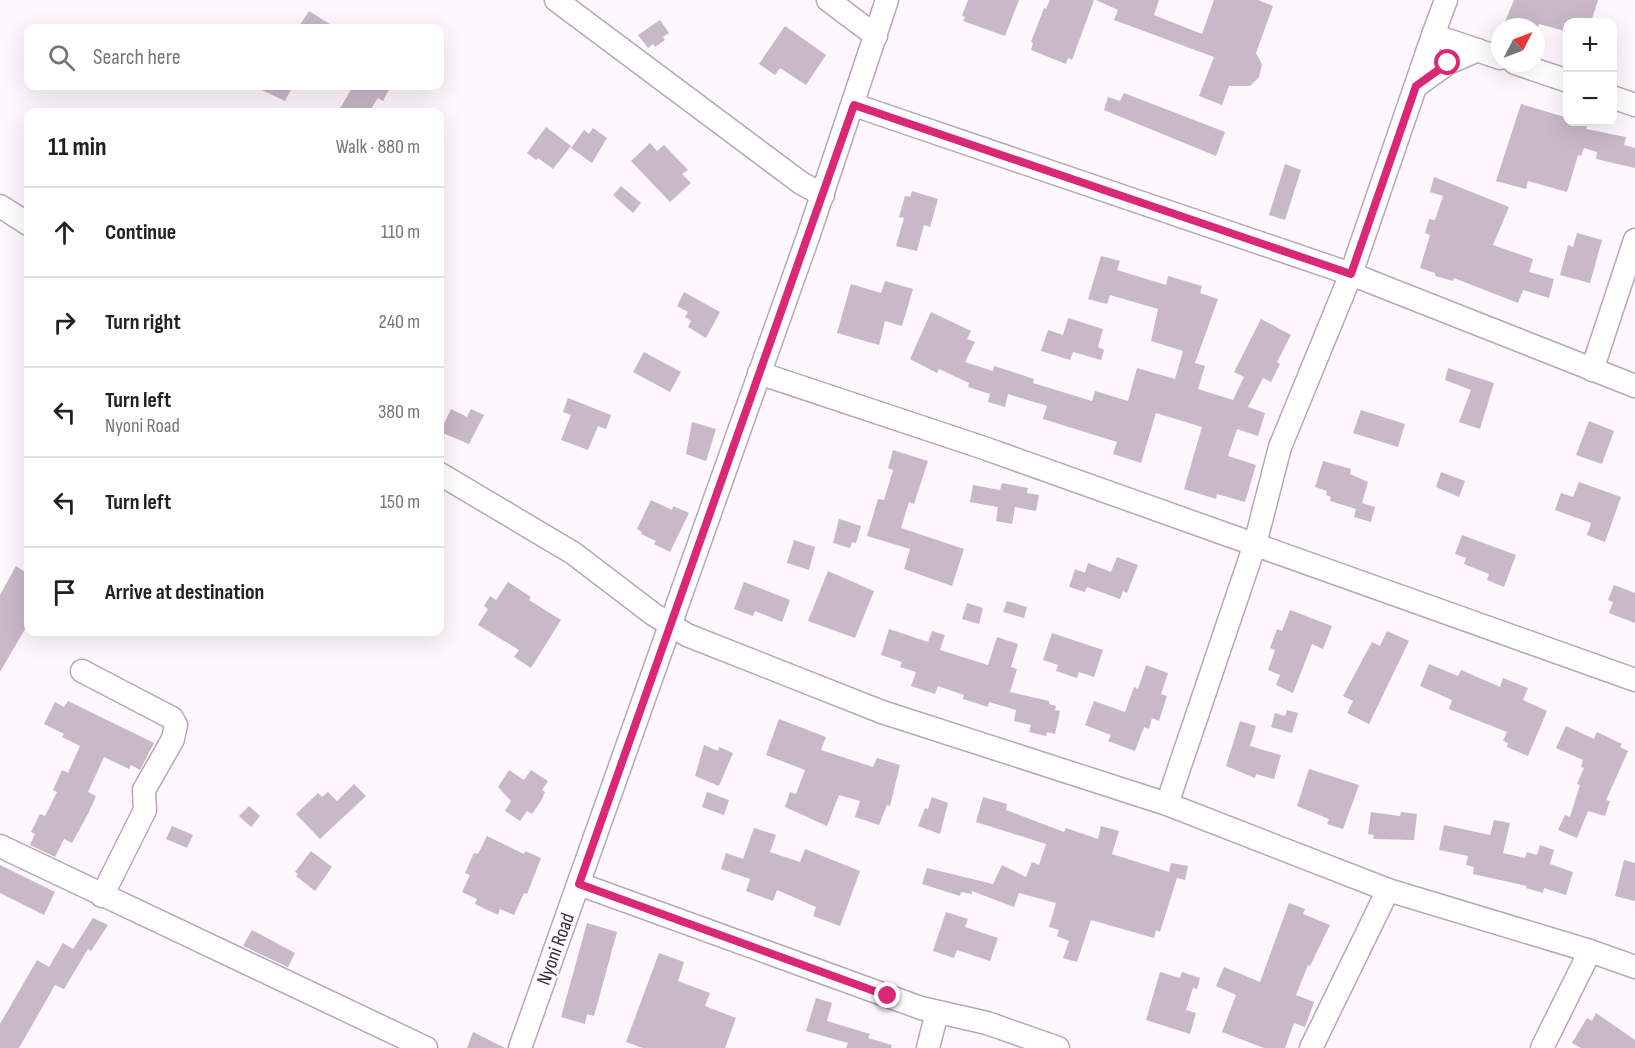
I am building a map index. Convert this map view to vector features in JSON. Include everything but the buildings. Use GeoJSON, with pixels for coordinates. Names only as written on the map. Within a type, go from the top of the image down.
{"type":"FeatureCollection","features":[{"type":"Feature","properties":{"kind":"street"},"geometry":{"type":"LineString","coordinates":[[556,0],[801,183],[823,195]]}},
{"type":"Feature","properties":{"kind":"street"},"geometry":{"type":"LineString","coordinates":[[828,0],[876,36]]}},
{"type":"Feature","properties":{"kind":"street","name":"Nyoni Road"},"geometry":{"type":"LineString","coordinates":[[520,1048],[823,195],[888,0]]}},
{"type":"Feature","properties":{"kind":"street"},"geometry":{"type":"LineString","coordinates":[[1167,804],[1255,544],[1287,427],[1351,274],[1446,0]]}},
{"type":"Feature","properties":{"kind":"street"},"geometry":{"type":"LineString","coordinates":[[1433,35],[1491,55]]}},
{"type":"Feature","properties":{"kind":"street"},"geometry":{"type":"LineString","coordinates":[[1416,86],[1448,63],[1478,50]]}},
{"type":"Feature","properties":{"kind":"street"},"geometry":{"type":"LineString","coordinates":[[1542,72],[1563,79]]}},
{"type":"Feature","properties":{"kind":"street"},"geometry":{"type":"LineString","coordinates":[[1617,99],[1635,105]]}},
{"type":"Feature","properties":{"kind":"street"},"geometry":{"type":"LineString","coordinates":[[854,105],[1351,274],[1635,386]]}},
{"type":"Feature","properties":{"kind":"street"},"geometry":{"type":"LineString","coordinates":[[0,206],[24,221]]}},
{"type":"Feature","properties":{"kind":"street"},"geometry":{"type":"LineString","coordinates":[[1592,370],[1635,240]]}},
{"type":"Feature","properties":{"kind":"street"},"geometry":{"type":"LineString","coordinates":[[759,373],[984,448],[1635,680]]}},
{"type":"Feature","properties":{"kind":"street"},"geometry":{"type":"LineString","coordinates":[[444,476],[573,553],[670,625],[687,635],[882,712],[1167,804],[1388,890],[1590,951],[1635,967]]}},
{"type":"Feature","properties":{"kind":"street"},"geometry":{"type":"LineString","coordinates":[[82,670],[172,718],[176,725],[172,739],[144,790],[145,810],[102,896]]}},
{"type":"Feature","properties":{"kind":"street"},"geometry":{"type":"LineString","coordinates":[[0,846],[426,1048]]}},
{"type":"Feature","properties":{"kind":"street"},"geometry":{"type":"LineString","coordinates":[[579,884],[937,1012],[987,1023],[1058,1048]]}},
{"type":"Feature","properties":{"kind":"street"},"geometry":{"type":"LineString","coordinates":[[1311,1048],[1388,890]]}},
{"type":"Feature","properties":{"kind":"street"},"geometry":{"type":"LineString","coordinates":[[1542,1048],[1590,951]]}},
{"type":"Feature","properties":{"kind":"street"},"geometry":{"type":"LineString","coordinates":[[928,1048],[937,1012]]}},
{"type":"Feature","properties":{"kind":"route"},"geometry":{"type":"LineString","coordinates":[[888,996],[579,884],[854,105],[1351,274],[1416,86],[1448,63]]}}]}
